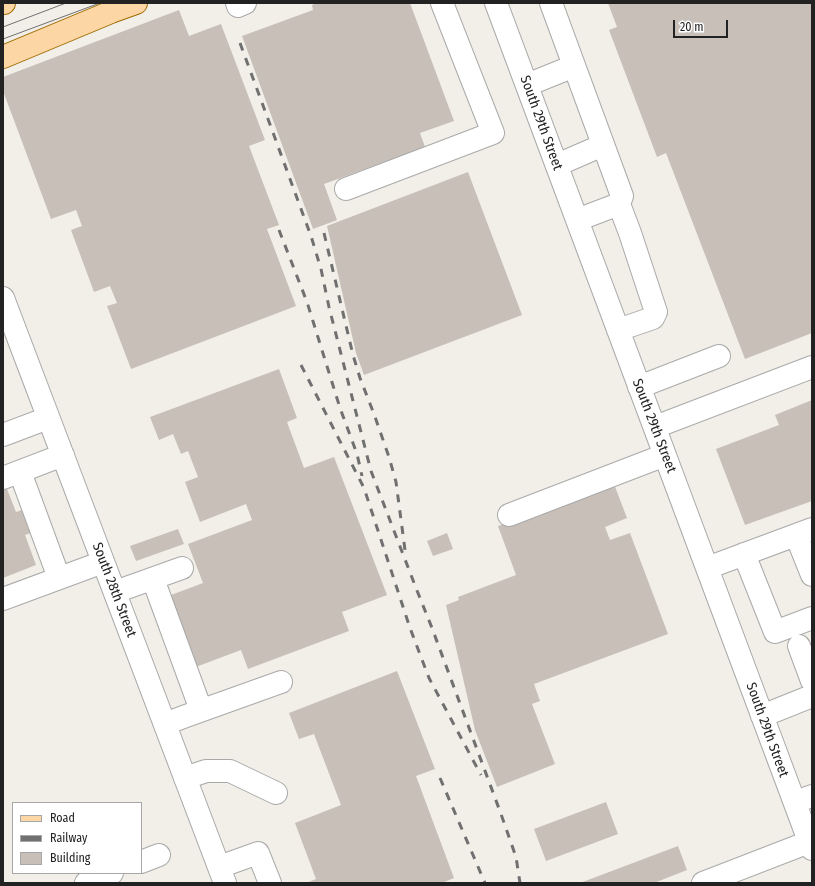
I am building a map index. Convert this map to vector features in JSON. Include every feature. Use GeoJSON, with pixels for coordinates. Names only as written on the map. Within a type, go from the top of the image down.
{"type":"FeatureCollection","features":[{"type":"Feature","properties":{"kind":"main road"},"geometry":{"type":"LineString","coordinates":[[3,57],[136,3]]}},
{"type":"Feature","properties":{"kind":"street"},"geometry":{"type":"LineString","coordinates":[[237,3],[238,6],[246,3]]}},
{"type":"Feature","properties":{"kind":"street"},"geometry":{"type":"LineString","coordinates":[[346,189],[493,133],[442,3]]}},
{"type":"Feature","properties":{"kind":"street","name":"South 29th Street"},"geometry":{"type":"LineString","coordinates":[[496,3],[762,716],[803,799],[811,846]]}},
{"type":"Feature","properties":{"kind":"street"},"geometry":{"type":"LineString","coordinates":[[551,3],[622,196],[619,204],[630,232],[656,312],[652,318],[618,330]]}},
{"type":"Feature","properties":{"kind":"street"},"geometry":{"type":"LineString","coordinates":[[527,85],[574,66]]}},
{"type":"Feature","properties":{"kind":"street"},"geometry":{"type":"LineString","coordinates":[[557,164],[603,145]]}},
{"type":"Feature","properties":{"kind":"street"},"geometry":{"type":"LineString","coordinates":[[577,220],[619,204]]}},
{"type":"Feature","properties":{"kind":"street","name":"South 28th Street"},"geometry":{"type":"LineString","coordinates":[[3,298],[222,875]]}},
{"type":"Feature","properties":{"kind":"street"},"geometry":{"type":"LineString","coordinates":[[640,387],[719,356]]}},
{"type":"Feature","properties":{"kind":"street"},"geometry":{"type":"LineString","coordinates":[[654,427],[812,367]]}},
{"type":"Feature","properties":{"kind":"street"},"geometry":{"type":"LineString","coordinates":[[3,435],[48,418]]}},
{"type":"Feature","properties":{"kind":"street"},"geometry":{"type":"LineString","coordinates":[[59,578],[12,475],[63,455]]}},
{"type":"Feature","properties":{"kind":"street"},"geometry":{"type":"LineString","coordinates":[[509,515],[665,456]]}},
{"type":"Feature","properties":{"kind":"street"},"geometry":{"type":"LineString","coordinates":[[707,568],[804,532],[812,575]]}},
{"type":"Feature","properties":{"kind":"street"},"geometry":{"type":"LineString","coordinates":[[744,554],[775,632],[812,618]]}},
{"type":"Feature","properties":{"kind":"street"},"geometry":{"type":"LineString","coordinates":[[3,599],[103,562]]}},
{"type":"Feature","properties":{"kind":"street"},"geometry":{"type":"LineString","coordinates":[[115,592],[182,568]]}},
{"type":"Feature","properties":{"kind":"street"},"geometry":{"type":"LineString","coordinates":[[152,579],[201,710]]}},
{"type":"Feature","properties":{"kind":"street"},"geometry":{"type":"LineString","coordinates":[[798,646],[812,681]]}},
{"type":"Feature","properties":{"kind":"street"},"geometry":{"type":"LineString","coordinates":[[165,724],[281,682]]}},
{"type":"Feature","properties":{"kind":"street"},"geometry":{"type":"LineString","coordinates":[[762,716],[812,696]]}},
{"type":"Feature","properties":{"kind":"street"},"geometry":{"type":"LineString","coordinates":[[185,778],[206,771],[230,771],[276,793]]}},
{"type":"Feature","properties":{"kind":"street"},"geometry":{"type":"LineString","coordinates":[[703,883],[811,846]]}},
{"type":"Feature","properties":{"kind":"street"},"geometry":{"type":"LineString","coordinates":[[222,875],[258,853],[270,883]]}},
{"type":"Feature","properties":{"kind":"street"},"geometry":{"type":"LineString","coordinates":[[86,883],[109,874]]}},
{"type":"Feature","properties":{"kind":"building"},"geometry":{"type":"Polygon","coordinates":[[[317,3],[410,3],[454,121],[420,133],[425,147],[324,184],[337,220],[313,229],[242,36],[313,10],[312,5],[317,3]]]}},
{"type":"Feature","properties":{"kind":"building"},"geometry":{"type":"Polygon","coordinates":[[[608,3],[812,3],[812,333],[745,359],[666,153],[657,157],[609,30],[617,27],[608,3]]]}},
{"type":"Feature","properties":{"kind":"building"},"geometry":{"type":"Polygon","coordinates":[[[179,10],[189,36],[221,24],[265,140],[249,146],[279,225],[267,229],[296,306],[131,369],[107,306],[117,303],[110,286],[94,292],[71,230],[82,226],[76,210],[51,219],[3,91],[3,77],[179,10]]]}},
{"type":"Feature","properties":{"kind":"building"},"geometry":{"type":"Polygon","coordinates":[[[468,172],[522,315],[364,375],[356,353],[327,226],[468,172]]]}},
{"type":"Feature","properties":{"kind":"building"},"geometry":{"type":"Polygon","coordinates":[[[279,369],[297,418],[287,422],[304,468],[334,457],[387,595],[342,612],[349,631],[248,669],[241,650],[193,668],[170,609],[175,607],[171,595],[203,583],[188,544],[252,520],[246,504],[200,522],[185,482],[198,477],[188,451],[181,454],[173,434],[159,440],[150,417],[279,369]]]}},
{"type":"Feature","properties":{"kind":"building"},"geometry":{"type":"Polygon","coordinates":[[[812,400],[812,501],[745,525],[716,449],[779,425],[775,415],[812,400]]]}},
{"type":"Feature","properties":{"kind":"building"},"geometry":{"type":"Polygon","coordinates":[[[5,484],[16,512],[22,510],[31,533],[25,535],[36,565],[3,578],[3,485],[5,484]]]}},
{"type":"Feature","properties":{"kind":"building"},"geometry":{"type":"Polygon","coordinates":[[[614,484],[627,518],[605,527],[610,540],[630,533],[668,634],[534,684],[540,701],[532,704],[555,764],[497,787],[475,730],[446,605],[459,600],[458,597],[516,575],[498,526],[614,484]]]}},
{"type":"Feature","properties":{"kind":"building"},"geometry":{"type":"Polygon","coordinates":[[[178,529],[184,544],[136,561],[130,546],[178,529]]]}},
{"type":"Feature","properties":{"kind":"building"},"geometry":{"type":"Polygon","coordinates":[[[447,533],[453,549],[433,556],[427,541],[447,533]]]}},
{"type":"Feature","properties":{"kind":"building"},"geometry":{"type":"Polygon","coordinates":[[[397,671],[435,769],[416,776],[454,878],[442,883],[306,883],[316,879],[295,823],[341,805],[314,734],[299,739],[289,713],[397,671]]]}},
{"type":"Feature","properties":{"kind":"building"},"geometry":{"type":"Polygon","coordinates":[[[606,802],[618,834],[546,861],[534,829],[606,802]]]}},
{"type":"Feature","properties":{"kind":"building"},"geometry":{"type":"Polygon","coordinates":[[[678,846],[687,870],[654,883],[580,883],[678,846]]]}},
{"type":"Feature","properties":{"kind":"tram line"},"geometry":{"type":"LineString","coordinates":[[3,27],[66,3]]}},
{"type":"Feature","properties":{"kind":"tram line"},"geometry":{"type":"LineString","coordinates":[[3,39],[100,3]]}},
{"type":"Feature","properties":{"kind":"railway"},"geometry":{"type":"LineString","coordinates":[[240,43],[311,236],[321,269],[329,307],[371,471],[432,628],[501,814],[516,857],[520,883]]}},
{"type":"Feature","properties":{"kind":"railway"},"geometry":{"type":"LineString","coordinates":[[279,230],[307,302],[340,408],[357,454],[362,476]]}},
{"type":"Feature","properties":{"kind":"railway"},"geometry":{"type":"LineString","coordinates":[[324,233],[353,355],[389,457],[396,482],[405,550]]}},
{"type":"Feature","properties":{"kind":"railway"},"geometry":{"type":"LineString","coordinates":[[301,365],[364,488],[410,628],[429,678],[481,775]]}},
{"type":"Feature","properties":{"kind":"railway"},"geometry":{"type":"LineString","coordinates":[[440,778],[485,883]]}}]}
